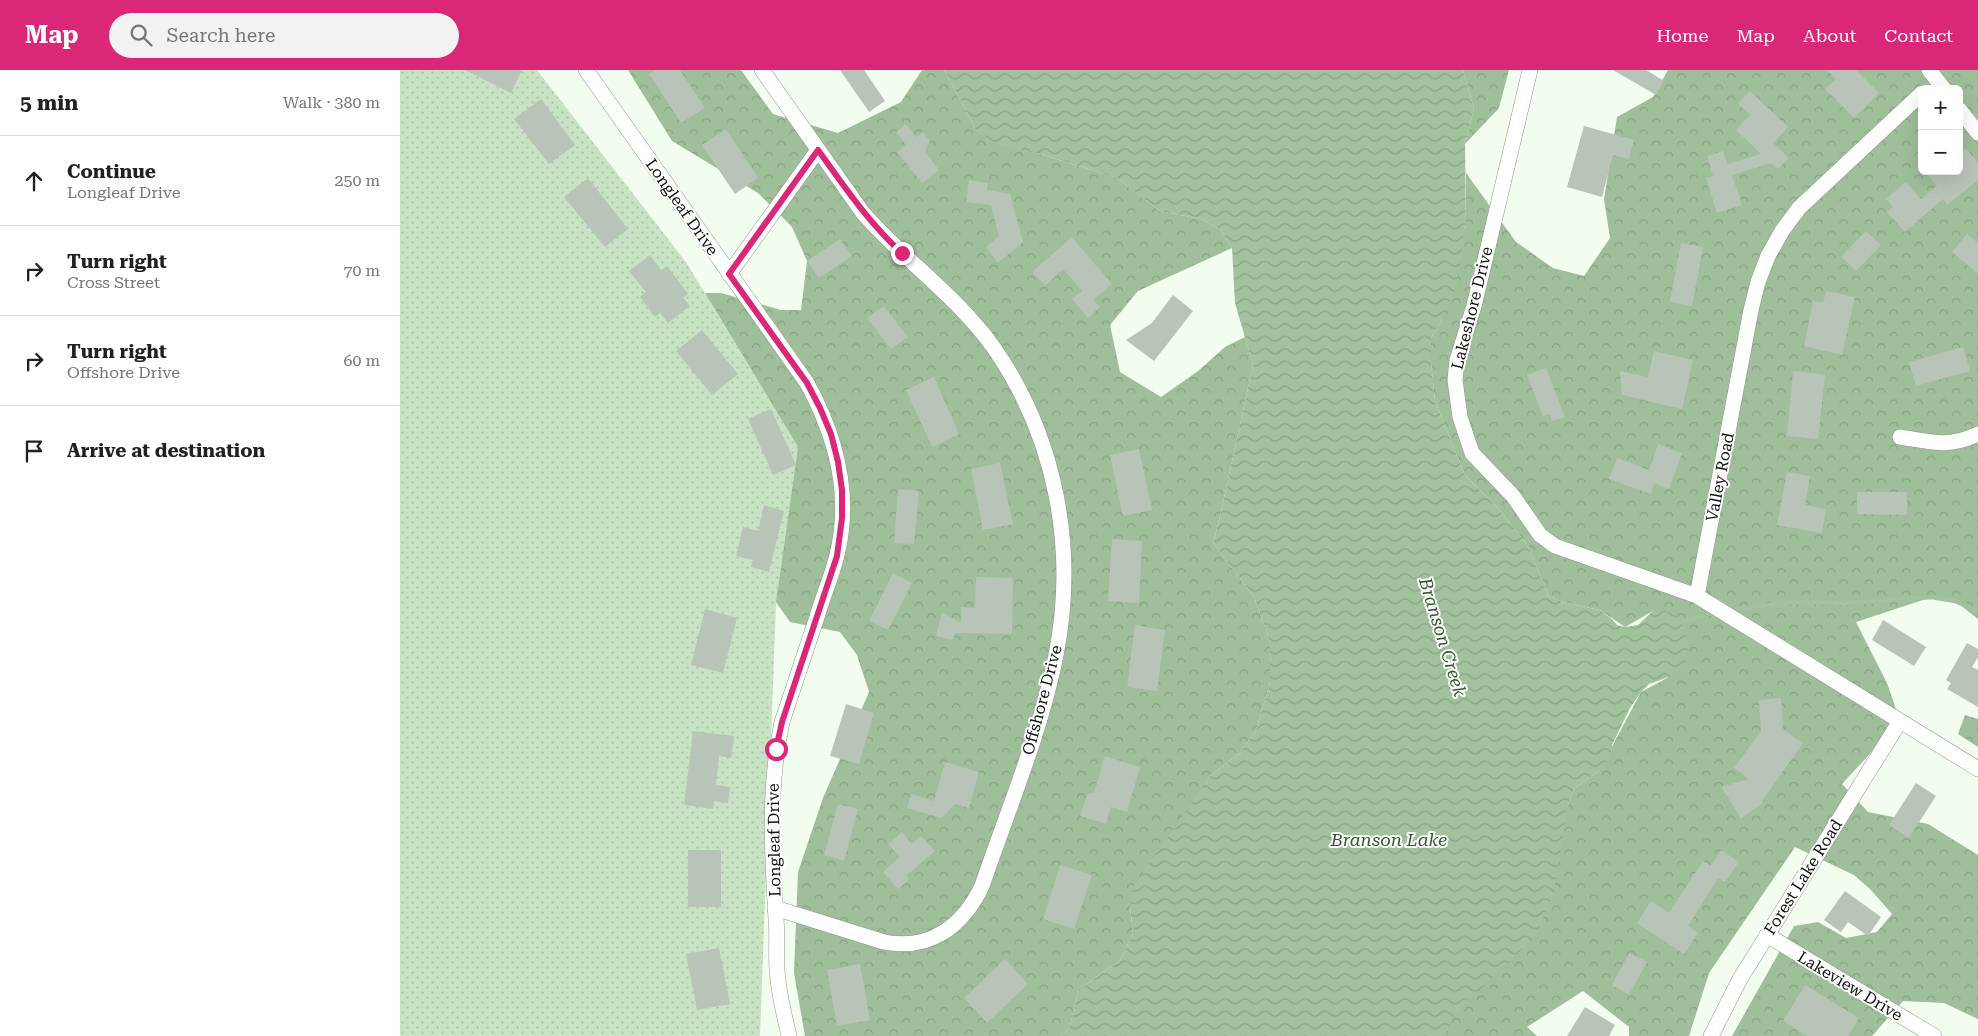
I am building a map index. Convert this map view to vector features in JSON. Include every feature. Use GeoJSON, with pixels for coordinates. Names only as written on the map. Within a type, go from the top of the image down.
{"type":"FeatureCollection","features":[{"type":"Feature","properties":{"kind":"street","name":"Longleaf Drive"},"geometry":{"type":"LineString","coordinates":[[586,70],[807,383],[831,434],[838,462],[842,490],[842,518],[837,556],[782,722],[776,749],[773,778],[772,834],[778,980],[789,1036]]}},
{"type":"Feature","properties":{"kind":"street","name":"Offshore Drive"},"geometry":{"type":"LineString","coordinates":[[762,70],[863,213],[881,234],[951,297],[994,348],[1009,372],[1035,423],[1055,486],[1063,542],[1064,580],[1056,655],[1048,692],[982,886],[968,911],[940,935],[931,939],[903,944],[884,942],[776,908]]}},
{"type":"Feature","properties":{"kind":"street","name":"Lakeshore Drive"},"geometry":{"type":"LineString","coordinates":[[1530,70],[1474,306],[1458,360],[1455,380],[1456,398],[1465,435],[1472,453],[1514,496],[1528,520],[1547,541],[1566,551],[1697,596]]}},
{"type":"Feature","properties":{"kind":"street","name":"Valley Road"},"geometry":{"type":"LineString","coordinates":[[1697,596],[1751,310],[1758,282],[1768,256],[1782,231],[1799,208],[1918,97]]}},
{"type":"Feature","properties":{"kind":"street"},"geometry":{"type":"LineString","coordinates":[[1963,113],[1978,133]]}},
{"type":"Feature","properties":{"kind":"street"},"geometry":{"type":"LineString","coordinates":[[729,274],[818,150]]}},
{"type":"Feature","properties":{"kind":"street"},"geometry":{"type":"LineString","coordinates":[[1900,437],[1948,443],[1966,440],[1978,434]]}},
{"type":"Feature","properties":{"kind":"street"},"geometry":{"type":"LineString","coordinates":[[1697,596],[1978,769]]}},
{"type":"Feature","properties":{"kind":"street","name":"Forest Lake Road"},"geometry":{"type":"LineString","coordinates":[[1711,1036],[1740,979],[1900,721]]}},
{"type":"Feature","properties":{"kind":"street","name":"Lakeview Drive"},"geometry":{"type":"LineString","coordinates":[[1767,935],[1934,1036]]}},
{"type":"Feature","properties":{"kind":"shaded area"},"geometry":{"type":"Polygon","coordinates":[[[400,70],[537,70],[686,262],[798,447],[776,603],[760,1036],[400,1036],[400,70]]]}},
{"type":"Feature","properties":{"kind":"green space"},"geometry":{"type":"Polygon","coordinates":[[[628,70],[741,70],[773,114],[838,133],[901,102],[922,70],[944,70],[976,130],[1000,145],[1040,154],[1117,178],[1160,211],[1201,219],[1220,229],[1232,248],[1138,291],[1110,325],[1120,372],[1161,397],[1198,371],[1225,347],[1245,337],[1253,365],[1213,543],[1254,597],[1270,642],[1270,683],[1256,730],[1240,753],[1210,776],[1130,907],[1133,933],[1120,960],[1078,990],[1070,1026],[1061,1036],[805,1036],[794,973],[798,872],[823,798],[869,692],[857,655],[840,632],[790,622],[776,602],[798,447],[705,293],[721,293],[781,310],[801,310],[807,261],[792,227],[758,193],[672,141],[628,70]]]}},
{"type":"Feature","properties":{"kind":"green space"},"geometry":{"type":"Polygon","coordinates":[[[1463,70],[1509,70],[1499,108],[1465,144],[1474,109],[1463,70]]]}},
{"type":"Feature","properties":{"kind":"green space"},"geometry":{"type":"Polygon","coordinates":[[[1668,70],[1978,70],[1978,619],[1955,601],[1932,597],[1856,622],[1887,683],[1900,721],[1842,784],[1868,812],[1928,824],[1978,855],[1978,1019],[1944,1003],[1903,1001],[1872,1036],[1732,1036],[1794,926],[1818,922],[1846,938],[1877,932],[1892,914],[1871,890],[1854,875],[1795,847],[1709,973],[1689,1036],[1629,1036],[1629,1027],[1583,991],[1527,1027],[1537,1036],[1441,1036],[1567,808],[1574,789],[1599,771],[1641,692],[1669,677],[1653,611],[1625,627],[1600,610],[1563,602],[1549,596],[1528,546],[1497,507],[1465,475],[1435,401],[1431,362],[1431,338],[1441,322],[1466,225],[1466,173],[1516,242],[1553,268],[1584,276],[1610,238],[1604,199],[1617,117],[1653,97],[1668,70]]]}},
{"type":"Feature","properties":{"kind":"green space"},"geometry":{"type":"Polygon","coordinates":[[[1965,715],[1978,719],[1978,747],[1958,734],[1965,715]]]}},
{"type":"Feature","properties":{"kind":"water","name":"Branson Lake"},"geometry":{"type":"Polygon","coordinates":[[[944,70],[1463,70],[1474,109],[1465,144],[1466,225],[1456,288],[1441,322],[1431,338],[1431,362],[1435,401],[1465,475],[1497,507],[1528,546],[1549,596],[1563,602],[1600,610],[1617,625],[1625,627],[1638,625],[1653,611],[1662,610],[1675,615],[1682,622],[1689,644],[1684,665],[1669,677],[1649,684],[1630,708],[1612,745],[1610,759],[1599,771],[1574,789],[1567,808],[1554,892],[1535,937],[1454,1015],[1444,1036],[1061,1036],[1070,1026],[1078,990],[1120,960],[1133,933],[1130,907],[1133,887],[1210,776],[1240,753],[1256,730],[1270,683],[1270,642],[1254,597],[1213,543],[1253,365],[1235,303],[1232,248],[1220,229],[1201,219],[1160,211],[1117,178],[1040,154],[1000,146],[976,130],[944,70]]]}},
{"type":"Feature","properties":{"kind":"building"},"geometry":{"type":"Polygon","coordinates":[[[465,70],[522,70],[511,93],[465,70]]]}},
{"type":"Feature","properties":{"kind":"building"},"geometry":{"type":"Polygon","coordinates":[[[655,70],[680,70],[705,108],[681,123],[649,74],[655,70]]]}},
{"type":"Feature","properties":{"kind":"building"},"geometry":{"type":"Polygon","coordinates":[[[840,70],[864,70],[885,101],[869,112],[840,70]]]}},
{"type":"Feature","properties":{"kind":"building"},"geometry":{"type":"Polygon","coordinates":[[[1613,70],[1646,70],[1664,81],[1656,95],[1613,70]]]}},
{"type":"Feature","properties":{"kind":"building"},"geometry":{"type":"Polygon","coordinates":[[[1827,70],[1856,70],[1879,93],[1854,118],[1825,89],[1836,79],[1827,70]]]}},
{"type":"Feature","properties":{"kind":"building"},"geometry":{"type":"Polygon","coordinates":[[[1750,91],[1788,127],[1773,143],[1789,158],[1778,169],[1771,163],[1732,175],[1742,205],[1717,213],[1706,178],[1713,176],[1707,156],[1723,151],[1727,164],[1761,154],[1736,130],[1750,115],[1738,103],[1750,91]]]}},
{"type":"Feature","properties":{"kind":"building"},"geometry":{"type":"Polygon","coordinates":[[[541,99],[575,145],[549,164],[514,119],[541,99]]]}},
{"type":"Feature","properties":{"kind":"building"},"geometry":{"type":"Polygon","coordinates":[[[906,124],[916,137],[923,132],[930,141],[925,151],[939,170],[922,183],[897,152],[906,145],[896,132],[906,124]]]}},
{"type":"Feature","properties":{"kind":"building"},"geometry":{"type":"Polygon","coordinates":[[[1584,126],[1634,140],[1629,159],[1613,155],[1602,197],[1567,187],[1584,126]]]}},
{"type":"Feature","properties":{"kind":"building"},"geometry":{"type":"Polygon","coordinates":[[[726,129],[758,178],[735,194],[702,145],[726,129]]]}},
{"type":"Feature","properties":{"kind":"building"},"geometry":{"type":"Polygon","coordinates":[[[1966,148],[1978,163],[1978,180],[1947,205],[1943,199],[1905,232],[1887,212],[1893,207],[1886,199],[1906,182],[1921,199],[1937,186],[1928,175],[1963,175],[1963,151],[1966,148]]]}},
{"type":"Feature","properties":{"kind":"building"},"geometry":{"type":"Polygon","coordinates":[[[588,178],[628,229],[605,247],[564,197],[588,178]]]}},
{"type":"Feature","properties":{"kind":"building"},"geometry":{"type":"Polygon","coordinates":[[[969,180],[988,183],[987,190],[1010,194],[1023,242],[998,263],[986,247],[999,236],[991,205],[966,202],[969,180]]]}},
{"type":"Feature","properties":{"kind":"building"},"geometry":{"type":"Polygon","coordinates":[[[1866,231],[1881,245],[1856,271],[1841,257],[1866,231]]]}},
{"type":"Feature","properties":{"kind":"building"},"geometry":{"type":"Polygon","coordinates":[[[1967,234],[1978,243],[1978,274],[1952,252],[1967,234]]]}},
{"type":"Feature","properties":{"kind":"building"},"geometry":{"type":"Polygon","coordinates":[[[1072,237],[1112,284],[1093,300],[1100,307],[1088,318],[1072,299],[1082,291],[1063,269],[1045,286],[1032,272],[1072,237]]]}},
{"type":"Feature","properties":{"kind":"building"},"geometry":{"type":"Polygon","coordinates":[[[840,239],[852,256],[819,278],[807,261],[840,239]]]}},
{"type":"Feature","properties":{"kind":"building"},"geometry":{"type":"Polygon","coordinates":[[[1681,243],[1703,247],[1692,306],[1670,302],[1681,243]]]}},
{"type":"Feature","properties":{"kind":"building"},"geometry":{"type":"Polygon","coordinates":[[[650,255],[661,270],[667,266],[688,294],[683,298],[690,306],[668,323],[660,313],[655,317],[640,297],[646,292],[629,271],[650,255]]]}},
{"type":"Feature","properties":{"kind":"building"},"geometry":{"type":"Polygon","coordinates":[[[1826,291],[1855,297],[1842,355],[1804,346],[1813,301],[1823,303],[1826,291]]]}},
{"type":"Feature","properties":{"kind":"building"},"geometry":{"type":"Polygon","coordinates":[[[1173,295],[1193,311],[1154,361],[1126,340],[1152,323],[1173,295]]]}},
{"type":"Feature","properties":{"kind":"building"},"geometry":{"type":"Polygon","coordinates":[[[884,306],[908,337],[891,349],[867,318],[884,306]]]}},
{"type":"Feature","properties":{"kind":"building"},"geometry":{"type":"Polygon","coordinates":[[[702,330],[738,374],[712,395],[676,351],[702,330]]]}},
{"type":"Feature","properties":{"kind":"building"},"geometry":{"type":"Polygon","coordinates":[[[1963,347],[1970,371],[1916,386],[1909,362],[1963,347]]]}},
{"type":"Feature","properties":{"kind":"building"},"geometry":{"type":"Polygon","coordinates":[[[1654,351],[1693,360],[1682,409],[1622,395],[1620,371],[1648,377],[1654,351]]]}},
{"type":"Feature","properties":{"kind":"building"},"geometry":{"type":"Polygon","coordinates":[[[1546,368],[1565,417],[1552,421],[1550,414],[1543,416],[1527,375],[1546,368]]]}},
{"type":"Feature","properties":{"kind":"building"},"geometry":{"type":"Polygon","coordinates":[[[1793,371],[1825,375],[1818,439],[1787,436],[1793,371]]]}},
{"type":"Feature","properties":{"kind":"building"},"geometry":{"type":"Polygon","coordinates":[[[934,377],[959,434],[932,447],[906,390],[934,377]]]}},
{"type":"Feature","properties":{"kind":"building"},"geometry":{"type":"Polygon","coordinates":[[[771,409],[796,465],[773,475],[748,419],[771,409]]]}},
{"type":"Feature","properties":{"kind":"building"},"geometry":{"type":"Polygon","coordinates":[[[1658,444],[1682,453],[1669,489],[1654,483],[1651,494],[1609,479],[1617,458],[1649,470],[1658,444]]]}},
{"type":"Feature","properties":{"kind":"building"},"geometry":{"type":"Polygon","coordinates":[[[1139,449],[1152,510],[1123,516],[1110,455],[1139,449]]]}},
{"type":"Feature","properties":{"kind":"building"},"geometry":{"type":"Polygon","coordinates":[[[1000,463],[1013,524],[983,530],[971,469],[1000,463]]]}},
{"type":"Feature","properties":{"kind":"building"},"geometry":{"type":"Polygon","coordinates":[[[1787,472],[1810,476],[1805,505],[1826,509],[1822,533],[1777,525],[1787,472]]]}},
{"type":"Feature","properties":{"kind":"building"},"geometry":{"type":"Polygon","coordinates":[[[898,489],[919,491],[914,544],[894,543],[898,489]]]}},
{"type":"Feature","properties":{"kind":"building"},"geometry":{"type":"Polygon","coordinates":[[[1857,492],[1907,492],[1907,515],[1857,514],[1857,492]]]}},
{"type":"Feature","properties":{"kind":"building"},"geometry":{"type":"Polygon","coordinates":[[[764,505],[784,511],[769,572],[751,567],[753,560],[736,556],[743,527],[758,531],[764,505]]]}},
{"type":"Feature","properties":{"kind":"building"},"geometry":{"type":"Polygon","coordinates":[[[1112,539],[1142,541],[1139,603],[1108,601],[1112,539]]]}},
{"type":"Feature","properties":{"kind":"building"},"geometry":{"type":"Polygon","coordinates":[[[893,573],[912,583],[888,630],[869,621],[893,573]]]}},
{"type":"Feature","properties":{"kind":"building"},"geometry":{"type":"Polygon","coordinates":[[[976,577],[1013,578],[1012,634],[955,633],[953,640],[936,636],[942,612],[961,623],[961,607],[975,608],[976,577]]]}},
{"type":"Feature","properties":{"kind":"building"},"geometry":{"type":"Polygon","coordinates":[[[705,609],[737,618],[723,673],[691,665],[705,609]]]}},
{"type":"Feature","properties":{"kind":"building"},"geometry":{"type":"Polygon","coordinates":[[[1883,620],[1926,647],[1914,666],[1872,640],[1883,620]]]}},
{"type":"Feature","properties":{"kind":"building"},"geometry":{"type":"Polygon","coordinates":[[[1135,625],[1165,630],[1157,691],[1127,687],[1135,625]]]}},
{"type":"Feature","properties":{"kind":"building"},"geometry":{"type":"Polygon","coordinates":[[[1967,643],[1978,649],[1978,657],[1972,667],[1978,670],[1978,707],[1947,689],[1951,683],[1946,680],[1967,643]]]}},
{"type":"Feature","properties":{"kind":"building"},"geometry":{"type":"Polygon","coordinates":[[[1781,698],[1783,729],[1803,743],[1762,801],[1763,803],[1741,818],[1721,787],[1749,779],[1734,768],[1761,731],[1759,700],[1781,698]]]}},
{"type":"Feature","properties":{"kind":"building"},"geometry":{"type":"Polygon","coordinates":[[[846,704],[874,713],[859,764],[830,756],[846,704]]]}},
{"type":"Feature","properties":{"kind":"building"},"geometry":{"type":"Polygon","coordinates":[[[693,731],[734,736],[731,758],[719,756],[716,785],[730,787],[728,803],[714,801],[713,809],[684,805],[693,731]]]}},
{"type":"Feature","properties":{"kind":"building"},"geometry":{"type":"Polygon","coordinates":[[[1105,756],[1140,767],[1127,812],[1111,807],[1106,824],[1080,816],[1087,794],[1094,793],[1105,756]]]}},
{"type":"Feature","properties":{"kind":"building"},"geometry":{"type":"Polygon","coordinates":[[[945,762],[979,772],[969,808],[955,804],[942,818],[907,808],[911,794],[934,801],[945,762]]]}},
{"type":"Feature","properties":{"kind":"building"},"geometry":{"type":"Polygon","coordinates":[[[1916,783],[1936,796],[1909,838],[1889,825],[1916,783]]]}},
{"type":"Feature","properties":{"kind":"building"},"geometry":{"type":"Polygon","coordinates":[[[838,804],[858,809],[844,861],[824,855],[838,804]]]}},
{"type":"Feature","properties":{"kind":"building"},"geometry":{"type":"Polygon","coordinates":[[[902,832],[912,844],[921,836],[935,851],[907,875],[909,880],[898,889],[883,872],[900,857],[888,844],[902,832]]]}},
{"type":"Feature","properties":{"kind":"building"},"geometry":{"type":"Polygon","coordinates":[[[688,850],[721,850],[721,907],[688,907],[688,850]]]}},
{"type":"Feature","properties":{"kind":"building"},"geometry":{"type":"Polygon","coordinates":[[[1721,850],[1739,862],[1725,882],[1718,878],[1688,926],[1698,933],[1684,954],[1637,923],[1651,901],[1669,913],[1703,861],[1711,866],[1721,850]]]}},
{"type":"Feature","properties":{"kind":"building"},"geometry":{"type":"Polygon","coordinates":[[[1060,865],[1092,875],[1074,929],[1043,919],[1060,865]]]}},
{"type":"Feature","properties":{"kind":"building"},"geometry":{"type":"Polygon","coordinates":[[[1845,891],[1881,917],[1868,936],[1848,922],[1841,932],[1824,920],[1845,891]]]}},
{"type":"Feature","properties":{"kind":"building"},"geometry":{"type":"Polygon","coordinates":[[[719,948],[730,1004],[697,1010],[686,954],[719,948]]]}},
{"type":"Feature","properties":{"kind":"building"},"geometry":{"type":"Polygon","coordinates":[[[1629,953],[1647,962],[1629,995],[1612,985],[1629,953]]]}},
{"type":"Feature","properties":{"kind":"building"},"geometry":{"type":"Polygon","coordinates":[[[1005,959],[1028,984],[987,1023],[964,998],[1005,959]]]}},
{"type":"Feature","properties":{"kind":"building"},"geometry":{"type":"Polygon","coordinates":[[[860,964],[870,1020],[837,1026],[827,970],[860,964]]]}},
{"type":"Feature","properties":{"kind":"building"},"geometry":{"type":"Polygon","coordinates":[[[1805,985],[1859,1018],[1848,1036],[1807,1036],[1783,1021],[1805,985]]]}},
{"type":"Feature","properties":{"kind":"building"},"geometry":{"type":"Polygon","coordinates":[[[1585,1007],[1615,1025],[1609,1036],[1567,1036],[1585,1007]]]}},
{"type":"Feature","properties":{"kind":"waterway"},"geometry":{"type":"LineString","coordinates":[[1729,610],[1792,602],[1850,603],[1932,597],[1955,601],[1978,611]]}},
{"type":"Feature","properties":{"kind":"waterway"},"geometry":{"type":"LineString","coordinates":[[1676,624],[1714,612]]}},
{"type":"Feature","properties":{"kind":"route"},"geometry":{"type":"LineString","coordinates":[[776,749],[782,722],[837,556],[842,518],[842,490],[831,434],[807,383],[729,274],[818,150],[863,213],[881,234],[902,253]]}},
{"type":"Feature","properties":{"kind":"water label","name":"Branson Creek"},"geometry":{"type":"Point","coordinates":[1443,637]}}]}
